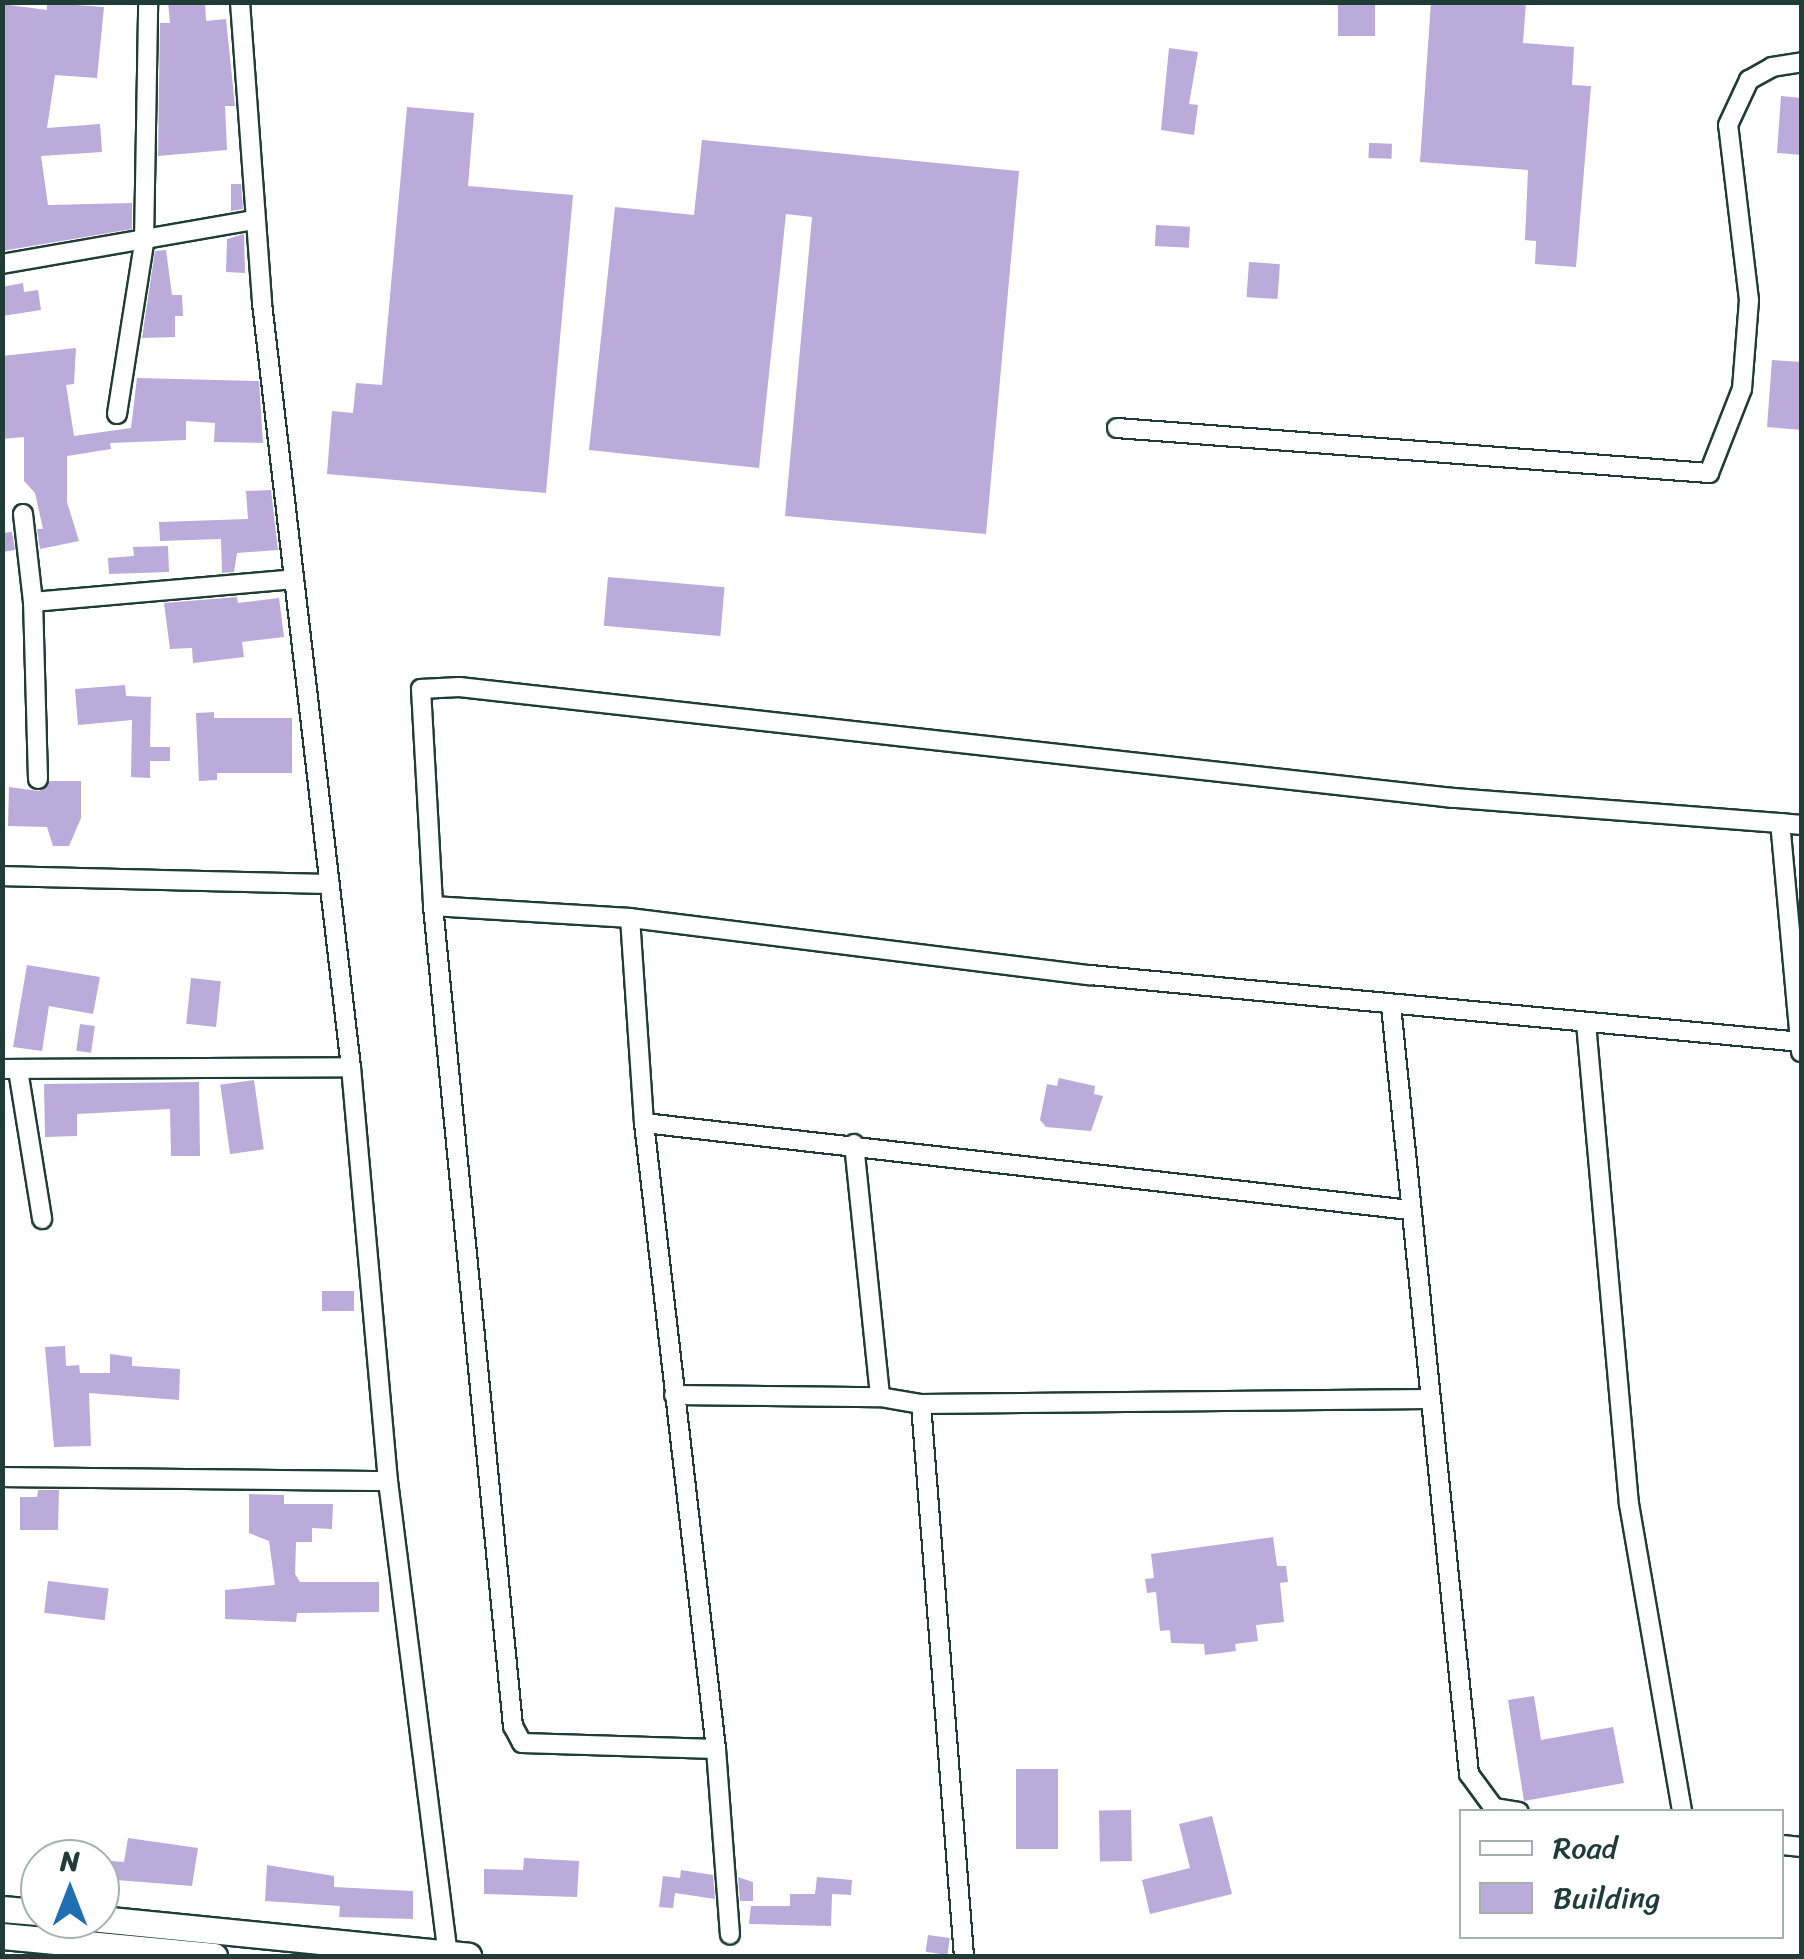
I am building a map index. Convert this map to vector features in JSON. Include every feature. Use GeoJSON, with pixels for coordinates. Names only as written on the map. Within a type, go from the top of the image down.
{"type":"FeatureCollection","features":[{"type":"Feature","properties":{"kind":"main road"},"geometry":{"type":"LineString","coordinates":[[120,1920],[458,1956]]}},
{"type":"Feature","properties":{"kind":"main road"},"geometry":{"type":"LineString","coordinates":[[2,1936],[214,1956]]}},
{"type":"Feature","properties":{"kind":"street"},"geometry":{"type":"LineString","coordinates":[[118,414],[144,242],[148,2]]}},
{"type":"Feature","properties":{"kind":"street"},"geometry":{"type":"LineString","coordinates":[[240,2],[254,220],[351,1067],[388,1482],[458,1956]]}},
{"type":"Feature","properties":{"kind":"street"},"geometry":{"type":"LineString","coordinates":[[1117,428],[1709,473],[1742,389],[1749,300],[1728,125],[1749,80],[1772,67],[1802,62]]}},
{"type":"Feature","properties":{"kind":"street"},"geometry":{"type":"LineString","coordinates":[[2,264],[254,220]]}},
{"type":"Feature","properties":{"kind":"street"},"geometry":{"type":"LineString","coordinates":[[23,514],[33,602],[38,779]]}},
{"type":"Feature","properties":{"kind":"street"},"geometry":{"type":"LineString","coordinates":[[33,602],[294,579]]}},
{"type":"Feature","properties":{"kind":"street"},"geometry":{"type":"LineString","coordinates":[[716,1749],[522,1743],[513,1726],[433,906],[421,689],[459,687],[765,726],[1453,798],[1802,825]]}},
{"type":"Feature","properties":{"kind":"street"},"geometry":{"type":"LineString","coordinates":[[1780,823],[1802,1052]]}},
{"type":"Feature","properties":{"kind":"street"},"geometry":{"type":"LineString","coordinates":[[2,876],[329,884]]}},
{"type":"Feature","properties":{"kind":"street"},"geometry":{"type":"LineString","coordinates":[[433,906],[630,918],[1391,1006],[1801,1042]]}},
{"type":"Feature","properties":{"kind":"street"},"geometry":{"type":"LineString","coordinates":[[630,918],[644,1122],[716,1749],[730,1934]]}},
{"type":"Feature","properties":{"kind":"street"},"geometry":{"type":"LineString","coordinates":[[1391,1006],[1469,1774],[1494,1808],[1500,1809]]}},
{"type":"Feature","properties":{"kind":"street"},"geometry":{"type":"LineString","coordinates":[[1586,1023],[1629,1504],[1681,1809]]}},
{"type":"Feature","properties":{"kind":"street"},"geometry":{"type":"LineString","coordinates":[[42,1219],[10,1070],[351,1067]]}},
{"type":"Feature","properties":{"kind":"street"},"geometry":{"type":"LineString","coordinates":[[644,1122],[1410,1210]]}},
{"type":"Feature","properties":{"kind":"street"},"geometry":{"type":"LineString","coordinates":[[854,1144],[880,1397]]}},
{"type":"Feature","properties":{"kind":"street"},"geometry":{"type":"LineString","coordinates":[[674,1395],[880,1397],[922,1404],[1428,1399]]}},
{"type":"Feature","properties":{"kind":"street"},"geometry":{"type":"LineString","coordinates":[[922,1404],[964,1956]]}},
{"type":"Feature","properties":{"kind":"street"},"geometry":{"type":"LineString","coordinates":[[2,1478],[388,1482]]}},
{"type":"Feature","properties":{"kind":"building"},"geometry":{"type":"Polygon","coordinates":[[[168,2],[205,2],[206,21],[226,19],[235,106],[225,106],[227,150],[158,156],[160,23],[170,23],[168,2]]]}},
{"type":"Feature","properties":{"kind":"building"},"geometry":{"type":"Polygon","coordinates":[[[1338,2],[1375,2],[1375,36],[1338,36],[1338,2]]]}},
{"type":"Feature","properties":{"kind":"building"},"geometry":{"type":"Polygon","coordinates":[[[1431,2],[1526,2],[1523,43],[1574,47],[1572,85],[1591,86],[1576,267],[1535,264],[1536,241],[1525,240],[1528,170],[1420,162],[1431,2]]]}},
{"type":"Feature","properties":{"kind":"building"},"geometry":{"type":"Polygon","coordinates":[[[47,3],[104,7],[97,78],[55,75],[47,128],[100,124],[102,152],[41,156],[48,205],[132,203],[132,229],[2,251],[2,4],[47,10],[47,3]]]}},
{"type":"Feature","properties":{"kind":"building"},"geometry":{"type":"Polygon","coordinates":[[[1169,48],[1198,52],[1189,104],[1198,105],[1194,135],[1161,130],[1169,48]]]}},
{"type":"Feature","properties":{"kind":"building"},"geometry":{"type":"Polygon","coordinates":[[[1781,96],[1802,98],[1802,155],[1777,153],[1781,96]]]}},
{"type":"Feature","properties":{"kind":"building"},"geometry":{"type":"Polygon","coordinates":[[[407,107],[474,113],[468,186],[573,195],[546,493],[327,474],[332,411],[353,413],[356,383],[382,385],[407,107]]]}},
{"type":"Feature","properties":{"kind":"building"},"geometry":{"type":"Polygon","coordinates":[[[702,140],[1019,171],[986,534],[785,516],[812,217],[786,214],[759,468],[589,450],[615,207],[694,215],[702,140]]]}},
{"type":"Feature","properties":{"kind":"building"},"geometry":{"type":"Polygon","coordinates":[[[1369,143],[1392,144],[1391,159],[1368,158],[1369,143]]]}},
{"type":"Feature","properties":{"kind":"building"},"geometry":{"type":"Polygon","coordinates":[[[231,184],[241,184],[243,209],[231,211],[231,184]]]}},
{"type":"Feature","properties":{"kind":"building"},"geometry":{"type":"Polygon","coordinates":[[[1156,225],[1190,227],[1189,248],[1155,246],[1156,225]]]}},
{"type":"Feature","properties":{"kind":"building"},"geometry":{"type":"Polygon","coordinates":[[[244,234],[245,273],[226,272],[227,239],[244,234]]]}},
{"type":"Feature","properties":{"kind":"building"},"geometry":{"type":"Polygon","coordinates":[[[166,250],[172,295],[182,295],[183,316],[175,316],[175,337],[142,338],[155,251],[166,250]]]}},
{"type":"Feature","properties":{"kind":"building"},"geometry":{"type":"Polygon","coordinates":[[[1249,262],[1280,264],[1277,299],[1247,297],[1249,262]]]}},
{"type":"Feature","properties":{"kind":"building"},"geometry":{"type":"Polygon","coordinates":[[[23,283],[24,292],[38,290],[41,310],[2,316],[2,287],[23,283]]]}},
{"type":"Feature","properties":{"kind":"building"},"geometry":{"type":"Polygon","coordinates":[[[76,348],[74,384],[66,385],[74,436],[131,428],[137,378],[259,381],[263,443],[214,442],[215,423],[186,421],[186,440],[110,443],[111,449],[67,456],[67,502],[79,541],[40,549],[37,529],[43,529],[35,493],[24,481],[24,437],[2,439],[2,356],[76,348]]]}},
{"type":"Feature","properties":{"kind":"building"},"geometry":{"type":"Polygon","coordinates":[[[1772,360],[1802,362],[1802,430],[1767,427],[1772,360]]]}},
{"type":"Feature","properties":{"kind":"building"},"geometry":{"type":"Polygon","coordinates":[[[271,490],[278,550],[237,553],[234,572],[222,573],[221,539],[160,541],[159,522],[248,519],[246,491],[271,490]]]}},
{"type":"Feature","properties":{"kind":"building"},"geometry":{"type":"Polygon","coordinates":[[[12,532],[15,550],[2,552],[2,533],[12,532]]]}},
{"type":"Feature","properties":{"kind":"building"},"geometry":{"type":"Polygon","coordinates":[[[168,546],[169,572],[109,574],[108,558],[134,556],[133,547],[168,546]]]}},
{"type":"Feature","properties":{"kind":"building"},"geometry":{"type":"Polygon","coordinates":[[[608,577],[725,587],[720,636],[604,626],[608,577]]]}},
{"type":"Feature","properties":{"kind":"building"},"geometry":{"type":"Polygon","coordinates":[[[237,597],[238,603],[279,598],[284,637],[242,642],[244,657],[193,663],[192,648],[170,649],[164,603],[237,597]]]}},
{"type":"Feature","properties":{"kind":"building"},"geometry":{"type":"Polygon","coordinates":[[[125,685],[126,696],[151,697],[150,747],[170,747],[170,761],[150,761],[150,778],[131,777],[132,720],[78,725],[75,689],[125,685]]]}},
{"type":"Feature","properties":{"kind":"building"},"geometry":{"type":"Polygon","coordinates":[[[214,712],[214,718],[292,718],[292,773],[217,773],[217,780],[199,781],[196,713],[214,712]]]}},
{"type":"Feature","properties":{"kind":"building"},"geometry":{"type":"Polygon","coordinates":[[[50,781],[81,781],[81,818],[69,846],[53,846],[47,827],[8,826],[9,787],[39,791],[50,781]]]}},
{"type":"Feature","properties":{"kind":"building"},"geometry":{"type":"Polygon","coordinates":[[[27,965],[100,977],[93,1014],[49,1006],[42,1051],[13,1047],[27,965]]]}},
{"type":"Feature","properties":{"kind":"building"},"geometry":{"type":"Polygon","coordinates":[[[191,978],[221,981],[216,1027],[186,1024],[191,978]]]}},
{"type":"Feature","properties":{"kind":"building"},"geometry":{"type":"Polygon","coordinates":[[[80,1024],[95,1026],[91,1053],[76,1051],[80,1024]]]}},
{"type":"Feature","properties":{"kind":"building"},"geometry":{"type":"Polygon","coordinates":[[[1059,1078],[1095,1086],[1094,1094],[1103,1096],[1091,1131],[1046,1127],[1040,1120],[1047,1084],[1057,1086],[1059,1078]]]}},
{"type":"Feature","properties":{"kind":"building"},"geometry":{"type":"Polygon","coordinates":[[[254,1080],[264,1149],[230,1154],[220,1085],[254,1080]]]}},
{"type":"Feature","properties":{"kind":"building"},"geometry":{"type":"Polygon","coordinates":[[[199,1082],[200,1156],[171,1156],[170,1109],[77,1114],[77,1136],[45,1137],[44,1084],[199,1082]]]}},
{"type":"Feature","properties":{"kind":"building"},"geometry":{"type":"Polygon","coordinates":[[[322,1291],[354,1291],[354,1311],[322,1311],[322,1291]]]}},
{"type":"Feature","properties":{"kind":"building"},"geometry":{"type":"Polygon","coordinates":[[[65,1346],[66,1366],[79,1365],[80,1373],[110,1373],[110,1354],[132,1357],[132,1366],[180,1369],[179,1400],[89,1393],[91,1446],[54,1447],[45,1347],[65,1346]]]}},
{"type":"Feature","properties":{"kind":"building"},"geometry":{"type":"Polygon","coordinates":[[[38,1490],[59,1490],[58,1530],[20,1530],[20,1497],[37,1497],[38,1490]]]}},
{"type":"Feature","properties":{"kind":"building"},"geometry":{"type":"Polygon","coordinates":[[[249,1494],[284,1495],[284,1504],[333,1504],[332,1529],[312,1528],[312,1542],[296,1542],[295,1574],[300,1582],[379,1582],[379,1612],[297,1613],[296,1622],[225,1619],[225,1590],[275,1585],[269,1541],[249,1533],[249,1494]]]}},
{"type":"Feature","properties":{"kind":"building"},"geometry":{"type":"Polygon","coordinates":[[[1273,1537],[1277,1566],[1286,1566],[1288,1582],[1280,1583],[1284,1622],[1256,1625],[1258,1641],[1235,1644],[1236,1651],[1205,1655],[1204,1644],[1171,1643],[1170,1630],[1160,1631],[1156,1592],[1147,1593],[1145,1579],[1154,1578],[1151,1554],[1273,1537]]]}},
{"type":"Feature","properties":{"kind":"building"},"geometry":{"type":"Polygon","coordinates":[[[48,1581],[109,1588],[105,1620],[44,1613],[48,1581]]]}},
{"type":"Feature","properties":{"kind":"building"},"geometry":{"type":"Polygon","coordinates":[[[1534,1696],[1541,1740],[1613,1727],[1624,1783],[1524,1801],[1508,1700],[1534,1696]]]}},
{"type":"Feature","properties":{"kind":"building"},"geometry":{"type":"Polygon","coordinates":[[[1016,1769],[1058,1769],[1058,1849],[1016,1849],[1016,1769]]]}},
{"type":"Feature","properties":{"kind":"building"},"geometry":{"type":"Polygon","coordinates":[[[1131,1810],[1132,1861],[1100,1862],[1099,1811],[1131,1810]]]}},
{"type":"Feature","properties":{"kind":"building"},"geometry":{"type":"Polygon","coordinates":[[[1212,1816],[1232,1894],[1150,1914],[1142,1880],[1190,1868],[1179,1824],[1212,1816]]]}},
{"type":"Feature","properties":{"kind":"building"},"geometry":{"type":"Polygon","coordinates":[[[128,1838],[198,1848],[192,1886],[120,1880],[120,1862],[124,1862],[128,1838]]]}},
{"type":"Feature","properties":{"kind":"building"},"geometry":{"type":"Polygon","coordinates":[[[524,1858],[579,1861],[577,1897],[484,1894],[484,1869],[523,1870],[524,1858]]]}},
{"type":"Feature","properties":{"kind":"building"},"geometry":{"type":"Polygon","coordinates":[[[267,1865],[334,1876],[334,1887],[413,1891],[413,1919],[339,1917],[340,1906],[265,1901],[267,1865]]]}},
{"type":"Feature","properties":{"kind":"building"},"geometry":{"type":"Polygon","coordinates":[[[681,1870],[713,1875],[715,1899],[675,1893],[673,1908],[659,1907],[663,1876],[680,1878],[681,1870]]]}},
{"type":"Feature","properties":{"kind":"building"},"geometry":{"type":"Polygon","coordinates":[[[738,1877],[753,1882],[753,1901],[740,1901],[738,1877]]]}},
{"type":"Feature","properties":{"kind":"building"},"geometry":{"type":"Polygon","coordinates":[[[817,1877],[852,1880],[851,1895],[832,1894],[831,1926],[749,1924],[751,1906],[790,1906],[790,1894],[815,1894],[817,1877]]]}},
{"type":"Feature","properties":{"kind":"building"},"geometry":{"type":"Polygon","coordinates":[[[928,1935],[950,1938],[947,1955],[926,1952],[928,1935]]]}}]}
